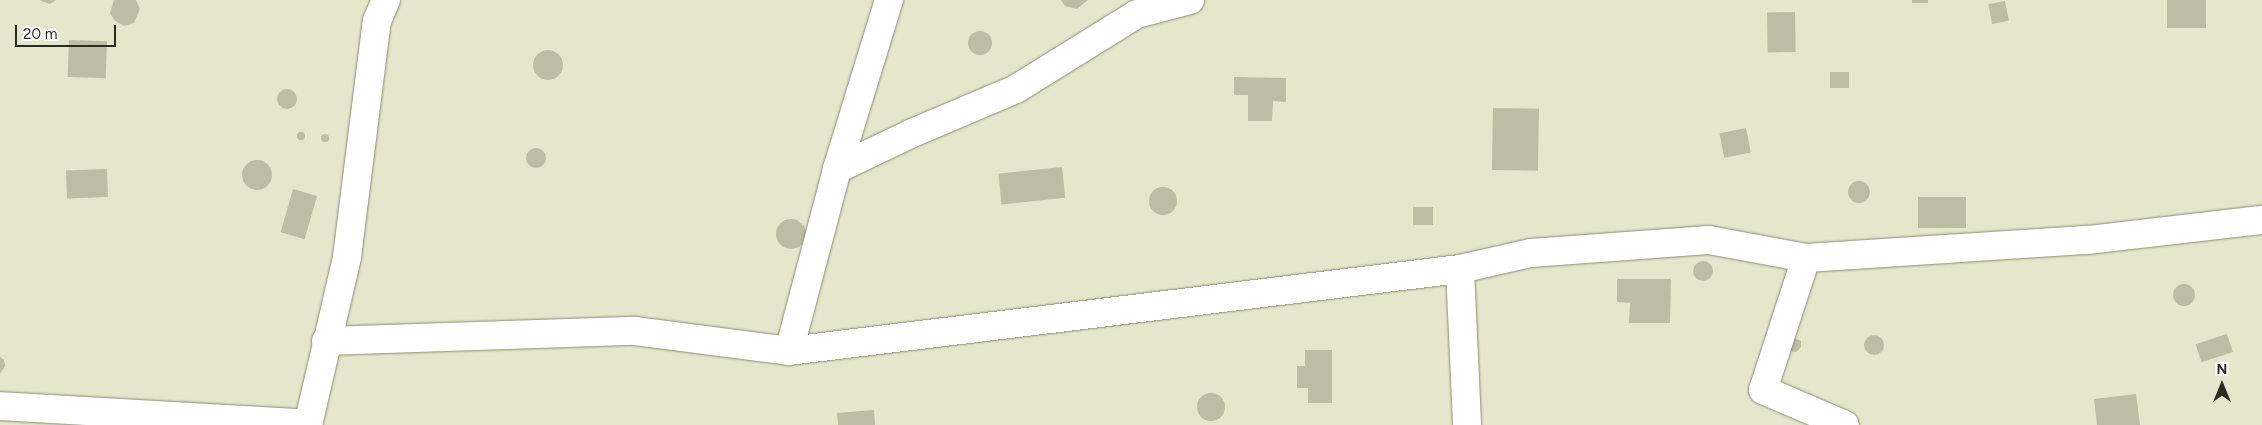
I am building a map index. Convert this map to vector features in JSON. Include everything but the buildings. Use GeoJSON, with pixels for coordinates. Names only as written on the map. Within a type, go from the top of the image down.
{"type":"FeatureCollection","features":[{"type":"Feature","properties":{"kind":"street"},"geometry":{"type":"LineString","coordinates":[[0,406],[308,424],[346,257],[377,21],[386,0]]}},
{"type":"Feature","properties":{"kind":"street"},"geometry":{"type":"LineString","coordinates":[[789,351],[837,169],[889,0]]}},
{"type":"Feature","properties":{"kind":"street"},"geometry":{"type":"LineString","coordinates":[[837,169],[910,134],[1016,89],[1137,14],[1190,0]]}},
{"type":"Feature","properties":{"kind":"street"},"geometry":{"type":"LineString","coordinates":[[326,341],[635,331],[789,351],[1460,269],[1531,252],[1709,240],[1806,258],[2088,240],[2262,220]]}},
{"type":"Feature","properties":{"kind":"street"},"geometry":{"type":"LineString","coordinates":[[1806,258],[1763,390],[1845,425]]}},
{"type":"Feature","properties":{"kind":"street"},"geometry":{"type":"LineString","coordinates":[[1460,269],[1467,425]]}}]}
